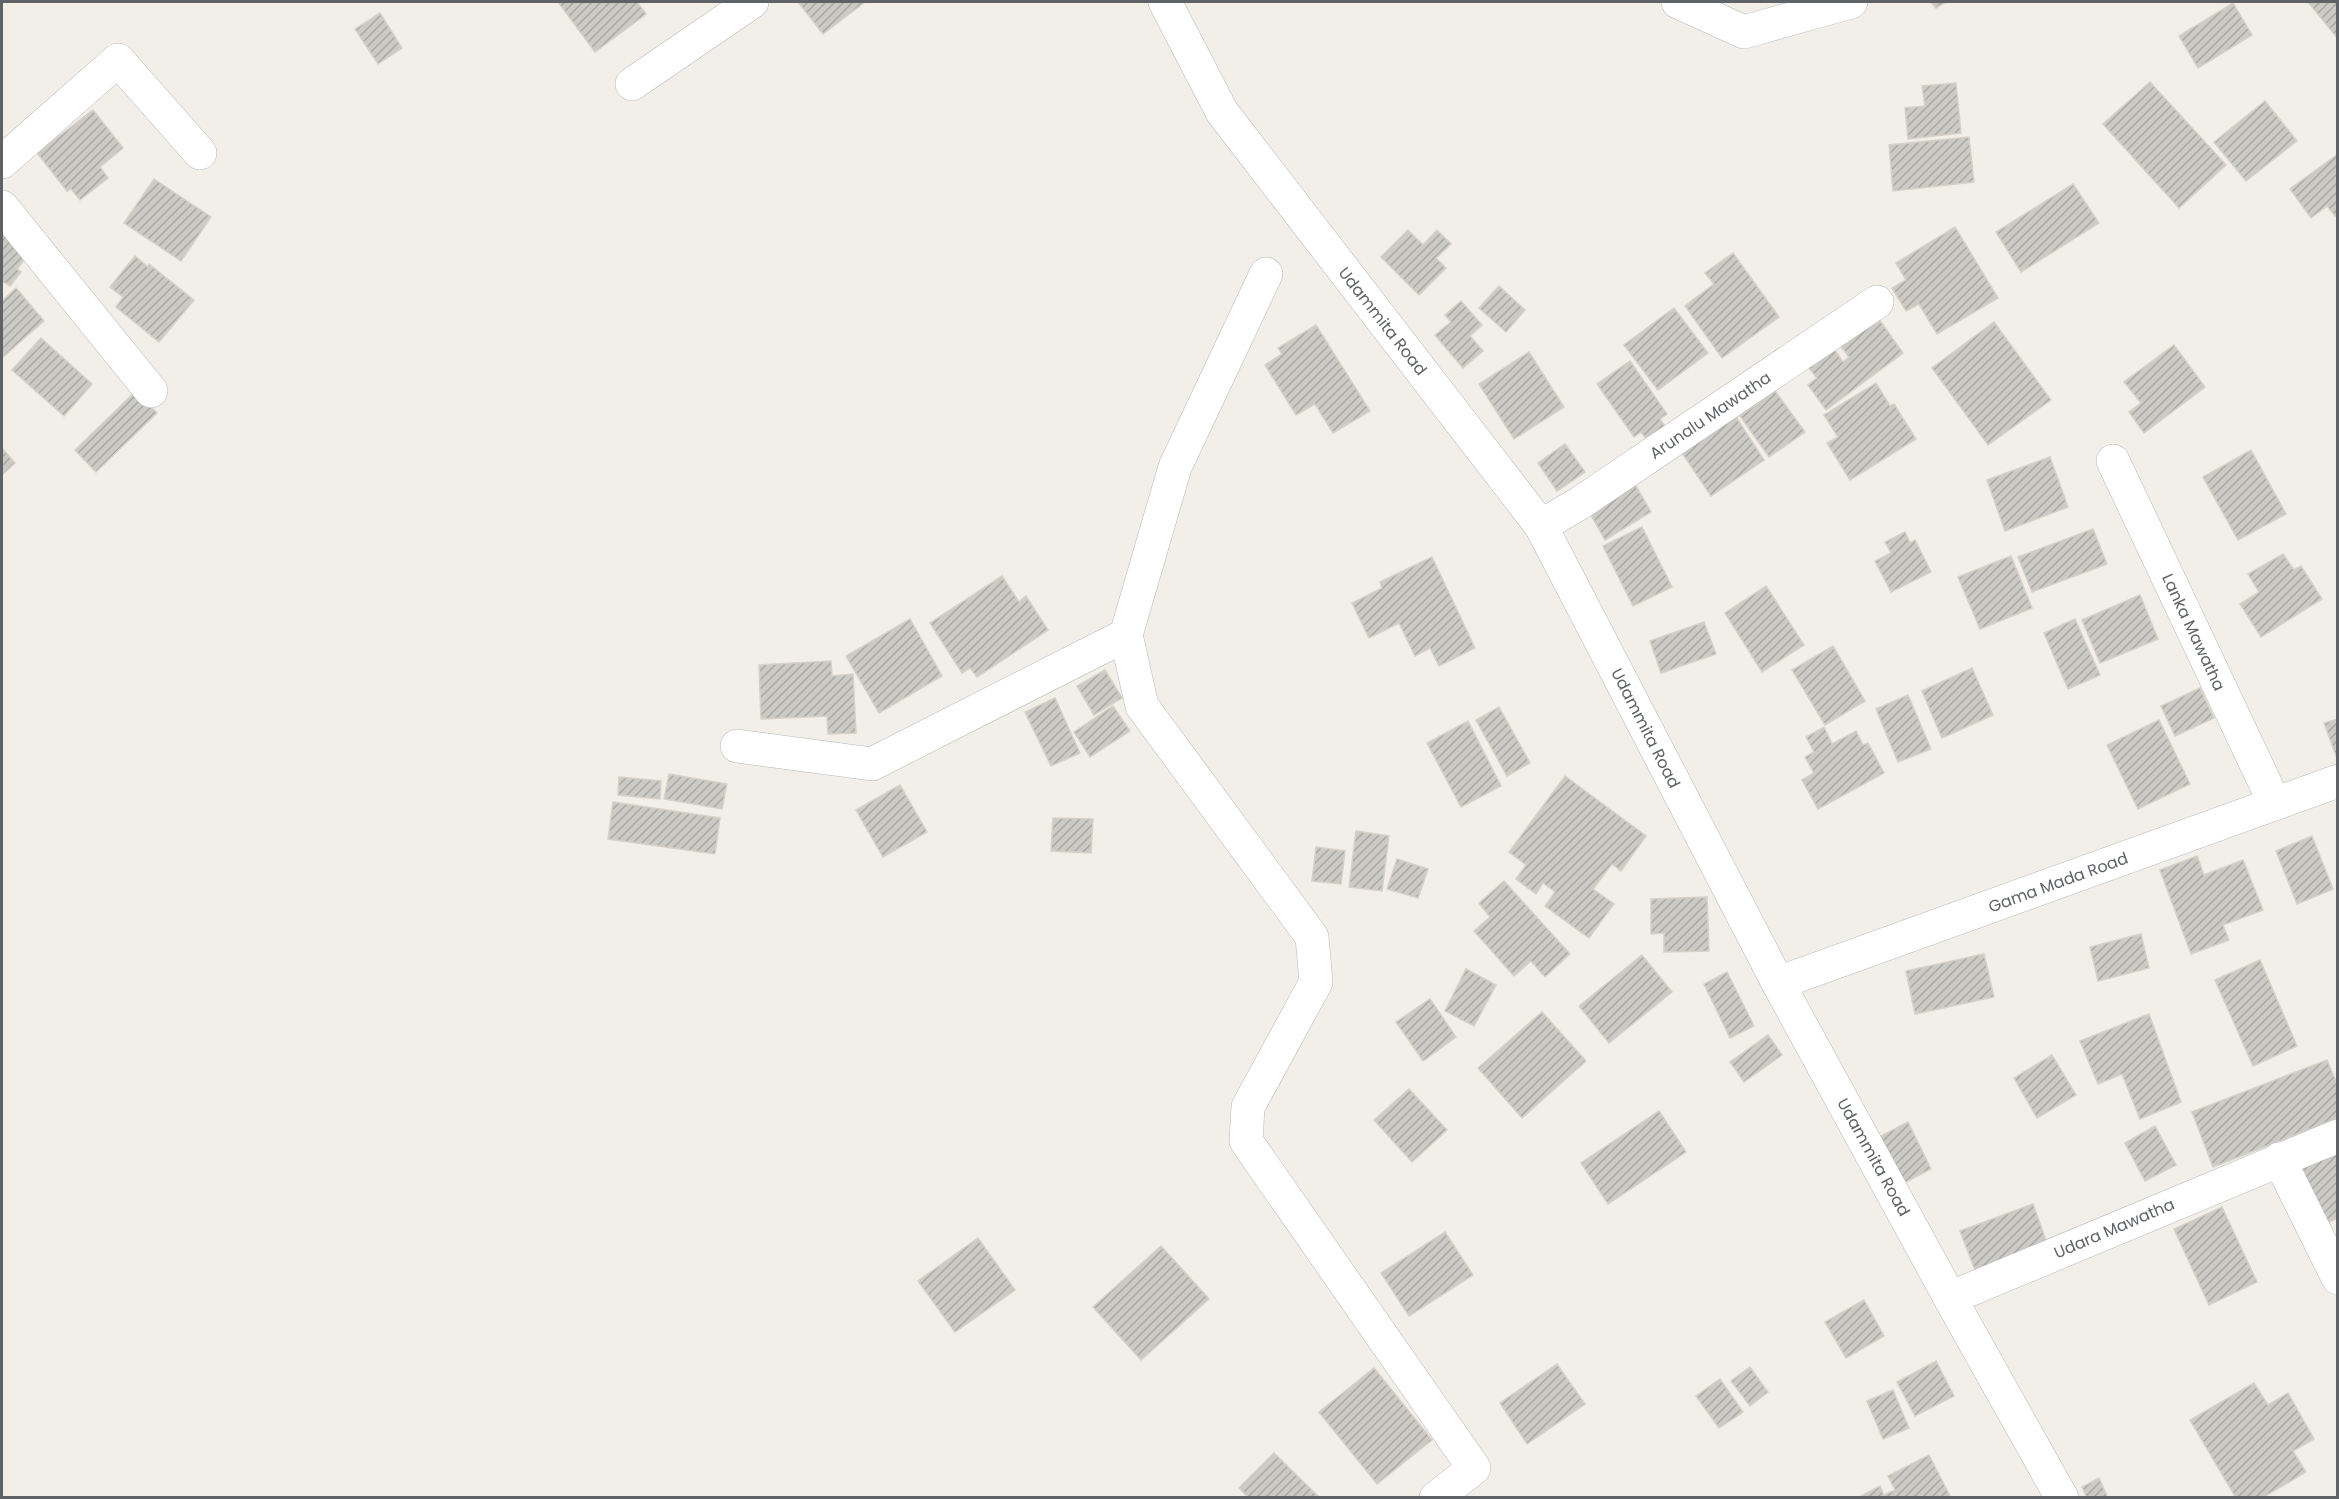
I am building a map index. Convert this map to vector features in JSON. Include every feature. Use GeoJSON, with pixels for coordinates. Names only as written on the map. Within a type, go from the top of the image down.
{"type":"FeatureCollection","features":[{"type":"Feature","properties":{"kind":"street"},"geometry":{"type":"LineString","coordinates":[[632,84],[752,2]]}},
{"type":"Feature","properties":{"kind":"street"},"geometry":{"type":"LineString","coordinates":[[1678,2],[1744,32],[1851,2]]}},
{"type":"Feature","properties":{"kind":"street","name":"Udammita Road"},"geometry":{"type":"LineString","coordinates":[[1172,5],[1222,112],[1541,526],[1778,982],[1950,1298],[2062,1497]]}},
{"type":"Feature","properties":{"kind":"street"},"geometry":{"type":"LineString","coordinates":[[2,162],[118,60],[200,153]]}},
{"type":"Feature","properties":{"kind":"street"},"geometry":{"type":"LineString","coordinates":[[2,207],[151,391]]}},
{"type":"Feature","properties":{"kind":"street"},"geometry":{"type":"LineString","coordinates":[[1266,274],[1175,467],[1126,635],[1142,706],[1312,937],[1316,982],[1248,1107],[1246,1141],[1474,1468],[1436,1497]]}},
{"type":"Feature","properties":{"kind":"street","name":"Arunalu Mawatha"},"geometry":{"type":"LineString","coordinates":[[1541,526],[1580,503],[1877,302]]}},
{"type":"Feature","properties":{"kind":"street","name":"Lanka Mawatha"},"geometry":{"type":"LineString","coordinates":[[2113,461],[2275,804]]}},
{"type":"Feature","properties":{"kind":"street"},"geometry":{"type":"LineString","coordinates":[[738,746],[872,764],[1126,635]]}},
{"type":"Feature","properties":{"kind":"street","name":"Gama Mada Road"},"geometry":{"type":"LineString","coordinates":[[1778,982],[2337,781]]}},
{"type":"Feature","properties":{"kind":"street","name":"Udara Mawatha"},"geometry":{"type":"LineString","coordinates":[[1950,1298],[2337,1136]]}},
{"type":"Feature","properties":{"kind":"street"},"geometry":{"type":"LineString","coordinates":[[2279,1159],[2337,1278]]}},
{"type":"Feature","properties":{"kind":"building"},"geometry":{"type":"Polygon","coordinates":[[[558,2],[637,2],[646,14],[595,52],[558,2]]]}},
{"type":"Feature","properties":{"kind":"building"},"geometry":{"type":"Polygon","coordinates":[[[798,2],[865,2],[823,34],[798,2]]]}},
{"type":"Feature","properties":{"kind":"building"},"geometry":{"type":"Polygon","coordinates":[[[1931,2],[1946,2],[1936,8],[1931,2]]]}},
{"type":"Feature","properties":{"kind":"building"},"geometry":{"type":"Polygon","coordinates":[[[2308,2],[2338,2],[2338,39],[2308,2]]]}},
{"type":"Feature","properties":{"kind":"building"},"geometry":{"type":"Polygon","coordinates":[[[2233,3],[2252,35],[2198,68],[2179,36],[2233,3]]]}},
{"type":"Feature","properties":{"kind":"building"},"geometry":{"type":"Polygon","coordinates":[[[380,13],[402,48],[378,64],[355,29],[380,13]]]}},
{"type":"Feature","properties":{"kind":"building"},"geometry":{"type":"Polygon","coordinates":[[[2150,82],[2226,165],[2179,208],[2103,124],[2150,82]]]}},
{"type":"Feature","properties":{"kind":"building"},"geometry":{"type":"Polygon","coordinates":[[[1956,83],[1961,133],[1908,139],[1905,108],[1925,106],[1922,86],[1956,83]]]}},
{"type":"Feature","properties":{"kind":"building"},"geometry":{"type":"Polygon","coordinates":[[[2265,101],[2297,141],[2246,181],[2214,142],[2265,101]]]}},
{"type":"Feature","properties":{"kind":"building"},"geometry":{"type":"Polygon","coordinates":[[[93,110],[123,148],[100,167],[108,178],[80,200],[71,189],[67,191],[37,153],[93,110]]]}},
{"type":"Feature","properties":{"kind":"building"},"geometry":{"type":"Polygon","coordinates":[[[1969,137],[1974,182],[1893,191],[1889,145],[1969,137]]]}},
{"type":"Feature","properties":{"kind":"building"},"geometry":{"type":"Polygon","coordinates":[[[2338,154],[2338,214],[2335,216],[2327,206],[2311,218],[2290,189],[2338,154]]]}},
{"type":"Feature","properties":{"kind":"building"},"geometry":{"type":"Polygon","coordinates":[[[154,179],[211,217],[181,261],[124,223],[154,179]]]}},
{"type":"Feature","properties":{"kind":"building"},"geometry":{"type":"Polygon","coordinates":[[[2073,184],[2099,223],[2021,272],[1996,232],[2073,184]]]}},
{"type":"Feature","properties":{"kind":"building"},"geometry":{"type":"Polygon","coordinates":[[[1955,227],[1998,298],[1937,334],[1919,304],[1906,311],[1892,288],[1906,280],[1896,263],[1955,227]]]}},
{"type":"Feature","properties":{"kind":"building"},"geometry":{"type":"Polygon","coordinates":[[[1408,230],[1423,245],[1437,230],[1451,244],[1436,258],[1446,268],[1419,295],[1381,257],[1408,230]]]}},
{"type":"Feature","properties":{"kind":"building"},"geometry":{"type":"Polygon","coordinates":[[[2,231],[30,252],[17,269],[21,272],[10,286],[2,281],[2,231]]]}},
{"type":"Feature","properties":{"kind":"building"},"geometry":{"type":"Polygon","coordinates":[[[1733,253],[1779,317],[1722,358],[1685,306],[1714,284],[1705,273],[1733,253]]]}},
{"type":"Feature","properties":{"kind":"building"},"geometry":{"type":"Polygon","coordinates":[[[135,256],[148,267],[149,264],[194,300],[159,342],[116,307],[123,297],[110,287],[135,256]]]}},
{"type":"Feature","properties":{"kind":"building"},"geometry":{"type":"Polygon","coordinates":[[[1499,286],[1525,310],[1506,332],[1479,308],[1499,286]]]}},
{"type":"Feature","properties":{"kind":"building"},"geometry":{"type":"Polygon","coordinates":[[[16,288],[44,321],[3,357],[2,301],[16,288]]]}},
{"type":"Feature","properties":{"kind":"building"},"geometry":{"type":"Polygon","coordinates":[[[1461,301],[1482,325],[1470,336],[1483,351],[1463,368],[1435,335],[1451,322],[1445,315],[1461,301]]]}},
{"type":"Feature","properties":{"kind":"building"},"geometry":{"type":"Polygon","coordinates":[[[1674,308],[1708,353],[1658,390],[1624,345],[1674,308]]]}},
{"type":"Feature","properties":{"kind":"building"},"geometry":{"type":"Polygon","coordinates":[[[1876,315],[1903,353],[1826,410],[1808,385],[1817,378],[1804,362],[1830,343],[1843,362],[1849,357],[1838,343],[1876,315]]]}},
{"type":"Feature","properties":{"kind":"building"},"geometry":{"type":"Polygon","coordinates":[[[1994,322],[2051,400],[1988,445],[1932,368],[1994,322]]]}},
{"type":"Feature","properties":{"kind":"building"},"geometry":{"type":"Polygon","coordinates":[[[1316,325],[1370,411],[1333,433],[1315,404],[1296,415],[1265,365],[1282,354],[1278,348],[1316,325]]]}},
{"type":"Feature","properties":{"kind":"building"},"geometry":{"type":"Polygon","coordinates":[[[41,338],[92,384],[64,416],[12,370],[41,338]]]}},
{"type":"Feature","properties":{"kind":"building"},"geometry":{"type":"Polygon","coordinates":[[[2174,345],[2205,387],[2144,433],[2129,412],[2141,403],[2124,382],[2174,345]]]}},
{"type":"Feature","properties":{"kind":"building"},"geometry":{"type":"Polygon","coordinates":[[[1529,352],[1564,407],[1514,439],[1479,384],[1529,352]]]}},
{"type":"Feature","properties":{"kind":"building"},"geometry":{"type":"Polygon","coordinates":[[[1630,361],[1667,414],[1660,419],[1668,431],[1650,444],[1641,432],[1634,437],[1597,384],[1630,361]]]}},
{"type":"Feature","properties":{"kind":"building"},"geometry":{"type":"Polygon","coordinates":[[[1876,383],[1890,406],[1894,404],[1916,439],[1850,480],[1827,443],[1838,437],[1824,415],[1876,383]]]}},
{"type":"Feature","properties":{"kind":"building"},"geometry":{"type":"Polygon","coordinates":[[[136,391],[157,413],[96,472],[75,450],[136,391]]]}},
{"type":"Feature","properties":{"kind":"building"},"geometry":{"type":"Polygon","coordinates":[[[1775,391],[1805,432],[1769,457],[1740,416],[1775,391]]]}},
{"type":"Feature","properties":{"kind":"building"},"geometry":{"type":"Polygon","coordinates":[[[1736,417],[1764,460],[1711,496],[1682,453],[1736,417]]]}},
{"type":"Feature","properties":{"kind":"building"},"geometry":{"type":"Polygon","coordinates":[[[1565,444],[1585,472],[1557,491],[1538,463],[1565,444]]]}},
{"type":"Feature","properties":{"kind":"building"},"geometry":{"type":"Polygon","coordinates":[[[2,448],[15,463],[2,475],[2,448]]]}},
{"type":"Feature","properties":{"kind":"building"},"geometry":{"type":"Polygon","coordinates":[[[2251,450],[2286,514],[2238,540],[2203,477],[2251,450]]]}},
{"type":"Feature","properties":{"kind":"building"},"geometry":{"type":"Polygon","coordinates":[[[2050,457],[2068,507],[2005,531],[1987,480],[2050,457]]]}},
{"type":"Feature","properties":{"kind":"building"},"geometry":{"type":"Polygon","coordinates":[[[1633,481],[1651,512],[1605,540],[1587,508],[1633,481]]]}},
{"type":"Feature","properties":{"kind":"building"},"geometry":{"type":"Polygon","coordinates":[[[1642,527],[1672,587],[1633,606],[1603,546],[1642,527]]]}},
{"type":"Feature","properties":{"kind":"building"},"geometry":{"type":"Polygon","coordinates":[[[2093,529],[2107,564],[2032,592],[2018,557],[2093,529]]]}},
{"type":"Feature","properties":{"kind":"building"},"geometry":{"type":"Polygon","coordinates":[[[1905,532],[1910,543],[1915,540],[1931,572],[1891,592],[1875,561],[1891,553],[1885,542],[1905,532]]]}},
{"type":"Feature","properties":{"kind":"building"},"geometry":{"type":"Polygon","coordinates":[[[2283,554],[2294,570],[2301,566],[2322,599],[2261,637],[2240,604],[2259,592],[2248,574],[2283,554]]]}},
{"type":"Feature","properties":{"kind":"building"},"geometry":{"type":"Polygon","coordinates":[[[2011,556],[2032,608],[1980,629],[1958,577],[2011,556]]]}},
{"type":"Feature","properties":{"kind":"building"},"geometry":{"type":"Polygon","coordinates":[[[1432,557],[1475,648],[1439,666],[1430,648],[1415,656],[1399,623],[1369,638],[1352,603],[1382,588],[1380,582],[1432,557]]]}},
{"type":"Feature","properties":{"kind":"building"},"geometry":{"type":"Polygon","coordinates":[[[1002,576],[1019,602],[1026,596],[1048,630],[977,677],[970,668],[962,673],[930,623],[1002,576]]]}},
{"type":"Feature","properties":{"kind":"building"},"geometry":{"type":"Polygon","coordinates":[[[1766,586],[1804,645],[1762,672],[1725,613],[1766,586]]]}},
{"type":"Feature","properties":{"kind":"building"},"geometry":{"type":"Polygon","coordinates":[[[2140,595],[2158,639],[2100,663],[2082,620],[2140,595]]]}},
{"type":"Feature","properties":{"kind":"building"},"geometry":{"type":"Polygon","coordinates":[[[910,619],[942,676],[879,713],[846,656],[910,619]]]}},
{"type":"Feature","properties":{"kind":"building"},"geometry":{"type":"Polygon","coordinates":[[[2075,619],[2100,675],[2068,689],[2044,633],[2075,619]]]}},
{"type":"Feature","properties":{"kind":"building"},"geometry":{"type":"Polygon","coordinates":[[[1704,622],[1716,654],[1661,673],[1650,641],[1704,622]]]}},
{"type":"Feature","properties":{"kind":"building"},"geometry":{"type":"Polygon","coordinates":[[[1833,646],[1865,701],[1825,725],[1792,670],[1833,646]]]}},
{"type":"Feature","properties":{"kind":"building"},"geometry":{"type":"Polygon","coordinates":[[[831,661],[832,676],[853,674],[856,733],[828,734],[827,716],[761,719],[759,665],[831,661]]]}},
{"type":"Feature","properties":{"kind":"building"},"geometry":{"type":"Polygon","coordinates":[[[1972,668],[1993,715],[1942,738],[1922,691],[1972,668]]]}},
{"type":"Feature","properties":{"kind":"building"},"geometry":{"type":"Polygon","coordinates":[[[1105,670],[1122,698],[1094,715],[1077,686],[1105,670]]]}},
{"type":"Feature","properties":{"kind":"building"},"geometry":{"type":"Polygon","coordinates":[[[2200,688],[2214,718],[2175,736],[2161,706],[2200,688]]]}},
{"type":"Feature","properties":{"kind":"building"},"geometry":{"type":"Polygon","coordinates":[[[1908,695],[1931,749],[1898,762],[1876,709],[1908,695]]]}},
{"type":"Feature","properties":{"kind":"building"},"geometry":{"type":"Polygon","coordinates":[[[1055,698],[1080,753],[1051,766],[1025,712],[1055,698]]]}},
{"type":"Feature","properties":{"kind":"building"},"geometry":{"type":"Polygon","coordinates":[[[1113,706],[1130,731],[1090,757],[1074,732],[1113,706]]]}},
{"type":"Feature","properties":{"kind":"building"},"geometry":{"type":"Polygon","coordinates":[[[1499,707],[1530,763],[1507,776],[1476,720],[1499,707]]]}},
{"type":"Feature","properties":{"kind":"building"},"geometry":{"type":"Polygon","coordinates":[[[2338,719],[2338,755],[2336,756],[2324,723],[2338,719]]]}},
{"type":"Feature","properties":{"kind":"building"},"geometry":{"type":"Polygon","coordinates":[[[2159,720],[2190,784],[2138,809],[2107,745],[2159,720]]]}},
{"type":"Feature","properties":{"kind":"building"},"geometry":{"type":"Polygon","coordinates":[[[1468,721],[1501,786],[1461,807],[1427,743],[1468,721]]]}},
{"type":"Feature","properties":{"kind":"building"},"geometry":{"type":"Polygon","coordinates":[[[1824,727],[1832,744],[1856,731],[1863,745],[1868,743],[1884,773],[1818,809],[1802,780],[1814,773],[1805,757],[1814,752],[1806,737],[1824,727]]]}},
{"type":"Feature","properties":{"kind":"building"},"geometry":{"type":"Polygon","coordinates":[[[669,774],[727,784],[722,809],[664,799],[669,774]]]}},
{"type":"Feature","properties":{"kind":"building"},"geometry":{"type":"Polygon","coordinates":[[[1565,776],[1646,836],[1621,871],[1612,864],[1593,889],[1614,904],[1589,938],[1545,906],[1555,892],[1543,883],[1536,894],[1516,879],[1526,865],[1509,852],[1565,776]]]}},
{"type":"Feature","properties":{"kind":"building"},"geometry":{"type":"Polygon","coordinates":[[[619,777],[661,781],[660,799],[618,795],[619,777]]]}},
{"type":"Feature","properties":{"kind":"building"},"geometry":{"type":"Polygon","coordinates":[[[900,785],[927,832],[883,857],[856,810],[900,785]]]}},
{"type":"Feature","properties":{"kind":"building"},"geometry":{"type":"Polygon","coordinates":[[[613,802],[720,818],[715,854],[608,839],[613,802]]]}},
{"type":"Feature","properties":{"kind":"building"},"geometry":{"type":"Polygon","coordinates":[[[1053,818],[1093,819],[1091,853],[1051,851],[1053,818]]]}},
{"type":"Feature","properties":{"kind":"building"},"geometry":{"type":"Polygon","coordinates":[[[1356,831],[1389,836],[1382,891],[1349,887],[1356,831]]]}},
{"type":"Feature","properties":{"kind":"building"},"geometry":{"type":"Polygon","coordinates":[[[2312,836],[2333,889],[2297,904],[2276,851],[2312,836]]]}},
{"type":"Feature","properties":{"kind":"building"},"geometry":{"type":"Polygon","coordinates":[[[1316,847],[1345,851],[1341,884],[1312,881],[1316,847]]]}},
{"type":"Feature","properties":{"kind":"building"},"geometry":{"type":"Polygon","coordinates":[[[2197,856],[2204,875],[2243,860],[2263,910],[2223,925],[2229,940],[2191,954],[2160,870],[2197,856]]]}},
{"type":"Feature","properties":{"kind":"building"},"geometry":{"type":"Polygon","coordinates":[[[1397,859],[1428,869],[1418,898],[1387,889],[1397,859]]]}},
{"type":"Feature","properties":{"kind":"building"},"geometry":{"type":"Polygon","coordinates":[[[1504,881],[1570,954],[1545,977],[1531,961],[1514,976],[1474,931],[1490,917],[1479,903],[1504,881]]]}},
{"type":"Feature","properties":{"kind":"building"},"geometry":{"type":"Polygon","coordinates":[[[1707,897],[1709,951],[1664,952],[1664,933],[1651,934],[1651,899],[1707,897]]]}},
{"type":"Feature","properties":{"kind":"building"},"geometry":{"type":"Polygon","coordinates":[[[2141,934],[2149,968],[2098,981],[2090,947],[2141,934]]]}},
{"type":"Feature","properties":{"kind":"building"},"geometry":{"type":"Polygon","coordinates":[[[1984,954],[1994,997],[1915,1014],[1906,971],[1984,954]]]}},
{"type":"Feature","properties":{"kind":"building"},"geometry":{"type":"Polygon","coordinates":[[[1642,955],[1672,992],[1609,1043],[1579,1006],[1642,955]]]}},
{"type":"Feature","properties":{"kind":"building"},"geometry":{"type":"Polygon","coordinates":[[[2260,960],[2297,1046],[2253,1066],[2215,980],[2260,960]]]}},
{"type":"Feature","properties":{"kind":"building"},"geometry":{"type":"Polygon","coordinates":[[[1466,969],[1496,985],[1474,1026],[1445,1011],[1466,969]]]}},
{"type":"Feature","properties":{"kind":"building"},"geometry":{"type":"Polygon","coordinates":[[[1727,972],[1754,1026],[1730,1038],[1704,984],[1727,972]]]}},
{"type":"Feature","properties":{"kind":"building"},"geometry":{"type":"Polygon","coordinates":[[[1430,999],[1456,1037],[1423,1061],[1396,1022],[1430,999]]]}},
{"type":"Feature","properties":{"kind":"building"},"geometry":{"type":"Polygon","coordinates":[[[1542,1012],[1586,1061],[1522,1118],[1478,1068],[1542,1012]]]}},
{"type":"Feature","properties":{"kind":"building"},"geometry":{"type":"Polygon","coordinates":[[[2149,1014],[2181,1102],[2140,1119],[2122,1074],[2098,1084],[2080,1041],[2149,1014]]]}},
{"type":"Feature","properties":{"kind":"building"},"geometry":{"type":"Polygon","coordinates":[[[1768,1035],[1782,1055],[1744,1082],[1730,1062],[1768,1035]]]}},
{"type":"Feature","properties":{"kind":"building"},"geometry":{"type":"Polygon","coordinates":[[[2052,1055],[2076,1095],[2037,1118],[2014,1078],[2052,1055]]]}},
{"type":"Feature","properties":{"kind":"building"},"geometry":{"type":"Polygon","coordinates":[[[2327,1060],[2338,1086],[2338,1118],[2213,1167],[2192,1112],[2327,1060]]]}},
{"type":"Feature","properties":{"kind":"building"},"geometry":{"type":"Polygon","coordinates":[[[1409,1089],[1447,1130],[1412,1162],[1374,1120],[1409,1089]]]}},
{"type":"Feature","properties":{"kind":"building"},"geometry":{"type":"Polygon","coordinates":[[[1659,1111],[1686,1152],[1608,1204],[1581,1163],[1659,1111]]]}},
{"type":"Feature","properties":{"kind":"building"},"geometry":{"type":"Polygon","coordinates":[[[1908,1122],[1931,1169],[1902,1184],[1879,1137],[1908,1122]]]}},
{"type":"Feature","properties":{"kind":"building"},"geometry":{"type":"Polygon","coordinates":[[[2155,1126],[2176,1165],[2145,1181],[2125,1143],[2155,1126]]]}},
{"type":"Feature","properties":{"kind":"building"},"geometry":{"type":"Polygon","coordinates":[[[2338,1140],[2338,1218],[2325,1224],[2297,1157],[2338,1140]]]}},
{"type":"Feature","properties":{"kind":"building"},"geometry":{"type":"Polygon","coordinates":[[[2033,1204],[2047,1243],[1975,1270],[1960,1231],[2033,1204]]]}},
{"type":"Feature","properties":{"kind":"building"},"geometry":{"type":"Polygon","coordinates":[[[2222,1207],[2257,1282],[2209,1305],[2174,1229],[2222,1207]]]}},
{"type":"Feature","properties":{"kind":"building"},"geometry":{"type":"Polygon","coordinates":[[[1445,1232],[1473,1275],[1409,1316],[1381,1273],[1445,1232]]]}},
{"type":"Feature","properties":{"kind":"building"},"geometry":{"type":"Polygon","coordinates":[[[978,1238],[1015,1290],[955,1332],[918,1281],[978,1238]]]}},
{"type":"Feature","properties":{"kind":"building"},"geometry":{"type":"Polygon","coordinates":[[[1161,1246],[1209,1299],[1141,1360],[1093,1307],[1161,1246]]]}},
{"type":"Feature","properties":{"kind":"building"},"geometry":{"type":"Polygon","coordinates":[[[1864,1300],[1884,1336],[1846,1358],[1825,1322],[1864,1300]]]}},
{"type":"Feature","properties":{"kind":"building"},"geometry":{"type":"Polygon","coordinates":[[[1936,1361],[1954,1396],[1915,1416],[1897,1382],[1936,1361]]]}},
{"type":"Feature","properties":{"kind":"building"},"geometry":{"type":"Polygon","coordinates":[[[1557,1364],[1585,1404],[1527,1444],[1500,1403],[1557,1364]]]}},
{"type":"Feature","properties":{"kind":"building"},"geometry":{"type":"Polygon","coordinates":[[[1750,1367],[1768,1392],[1750,1406],[1731,1381],[1750,1367]]]}},
{"type":"Feature","properties":{"kind":"building"},"geometry":{"type":"Polygon","coordinates":[[[1374,1368],[1432,1440],[1377,1484],[1319,1412],[1374,1368]]]}},
{"type":"Feature","properties":{"kind":"building"},"geometry":{"type":"Polygon","coordinates":[[[1720,1379],[1743,1412],[1719,1428],[1696,1396],[1720,1379]]]}},
{"type":"Feature","properties":{"kind":"building"},"geometry":{"type":"Polygon","coordinates":[[[2254,1383],[2268,1405],[2288,1393],[2314,1439],[2293,1451],[2306,1472],[2262,1498],[2236,1498],[2190,1420],[2254,1383]]]}},
{"type":"Feature","properties":{"kind":"building"},"geometry":{"type":"Polygon","coordinates":[[[1893,1390],[1909,1428],[1883,1439],[1867,1401],[1893,1390]]]}},
{"type":"Feature","properties":{"kind":"building"},"geometry":{"type":"Polygon","coordinates":[[[1274,1453],[1320,1498],[1249,1498],[1239,1488],[1274,1453]]]}},
{"type":"Feature","properties":{"kind":"building"},"geometry":{"type":"Polygon","coordinates":[[[1929,1455],[1951,1498],[1857,1498],[1880,1486],[1884,1495],[1895,1490],[1888,1476],[1929,1455]]]}},
{"type":"Feature","properties":{"kind":"building"},"geometry":{"type":"Polygon","coordinates":[[[2099,1478],[2108,1498],[2087,1498],[2082,1487],[2099,1478]]]}}]}
